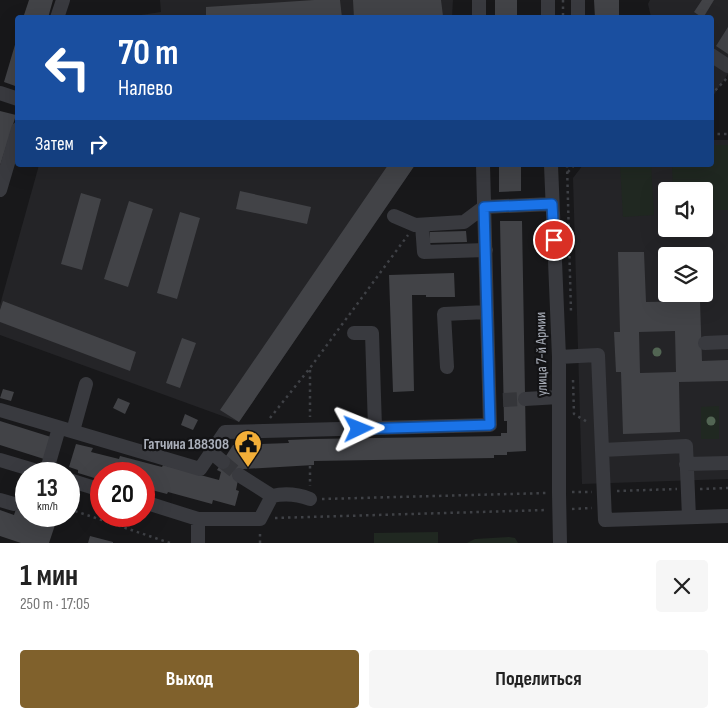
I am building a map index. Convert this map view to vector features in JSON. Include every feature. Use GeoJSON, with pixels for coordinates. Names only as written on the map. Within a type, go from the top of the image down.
{"type":"FeatureCollection","features":[{"type":"Feature","properties":{"kind":"street"},"geometry":{"type":"LineString","coordinates":[[58,15],[63,0]]}},
{"type":"Feature","properties":{"kind":"street"},"geometry":{"type":"LineString","coordinates":[[479,0],[479,15]]}},
{"type":"Feature","properties":{"kind":"street"},"geometry":{"type":"LineString","coordinates":[[548,0],[548,15]]}},
{"type":"Feature","properties":{"kind":"street"},"geometry":{"type":"LineString","coordinates":[[578,0],[578,15]]}},
{"type":"Feature","properties":{"kind":"street"},"geometry":{"type":"LineString","coordinates":[[714,57],[728,66]]}},
{"type":"Feature","properties":{"kind":"street"},"geometry":{"type":"LineString","coordinates":[[0,93],[15,98]]}},
{"type":"Feature","properties":{"kind":"street"},"geometry":{"type":"LineString","coordinates":[[0,190],[15,139]]}},
{"type":"Feature","properties":{"kind":"street"},"geometry":{"type":"LineString","coordinates":[[0,410],[200,469],[225,432],[490,425],[496,400],[487,312],[483,167]]}},
{"type":"Feature","properties":{"kind":"street","name":"улица 7-й Армии"},"geometry":{"type":"LineString","coordinates":[[551,167],[552,204],[566,356],[559,397],[560,543]]}},
{"type":"Feature","properties":{"kind":"street"},"geometry":{"type":"LineString","coordinates":[[394,216],[419,225],[464,222],[484,207],[552,204]]}},
{"type":"Feature","properties":{"kind":"street"},"geometry":{"type":"LineString","coordinates":[[419,225],[424,252],[486,250]]}},
{"type":"Feature","properties":{"kind":"street"},"geometry":{"type":"LineString","coordinates":[[447,367],[444,314],[487,312]]}},
{"type":"Feature","properties":{"kind":"street"},"geometry":{"type":"LineString","coordinates":[[354,334],[372,333],[375,428]]}},
{"type":"Feature","properties":{"kind":"street"},"geometry":{"type":"LineString","coordinates":[[705,343],[728,342]]}},
{"type":"Feature","properties":{"kind":"street"},"geometry":{"type":"LineString","coordinates":[[566,356],[598,355],[605,520],[728,516]]}},
{"type":"Feature","properties":{"kind":"street"},"geometry":{"type":"LineString","coordinates":[[51,462],[86,384]]}},
{"type":"Feature","properties":{"kind":"street"},"geometry":{"type":"LineString","coordinates":[[525,399],[559,397]]}},
{"type":"Feature","properties":{"kind":"street"},"geometry":{"type":"LineString","coordinates":[[602,450],[686,446],[689,517]]}},
{"type":"Feature","properties":{"kind":"street"},"geometry":{"type":"LineString","coordinates":[[211,452],[223,462]]}},
{"type":"Feature","properties":{"kind":"street"},"geometry":{"type":"LineString","coordinates":[[1,462],[15,466]]}},
{"type":"Feature","properties":{"kind":"street"},"geometry":{"type":"LineString","coordinates":[[686,464],[728,463]]}},
{"type":"Feature","properties":{"kind":"street"},"geometry":{"type":"LineString","coordinates":[[239,474],[272,496],[291,494],[310,499]]}},
{"type":"Feature","properties":{"kind":"street"},"geometry":{"type":"LineString","coordinates":[[155,505],[198,519],[260,518],[272,496]]}},
{"type":"Feature","properties":{"kind":"street"},"geometry":{"type":"LineString","coordinates":[[0,500],[14,504]]}},
{"type":"Feature","properties":{"kind":"street"},"geometry":{"type":"LineString","coordinates":[[198,519],[198,543]]}},
{"type":"Feature","properties":{"kind":"path"},"geometry":{"type":"LineString","coordinates":[[563,0],[563,15]]}},
{"type":"Feature","properties":{"kind":"path"},"geometry":{"type":"LineString","coordinates":[[714,92],[728,77]]}},
{"type":"Feature","properties":{"kind":"path"},"geometry":{"type":"LineString","coordinates":[[714,134],[728,134]]}},
{"type":"Feature","properties":{"kind":"path"},"geometry":{"type":"LineString","coordinates":[[567,167],[572,317]]}},
{"type":"Feature","properties":{"kind":"path"},"geometry":{"type":"LineString","coordinates":[[568,172],[572,167]]}},
{"type":"Feature","properties":{"kind":"path"},"geometry":{"type":"LineString","coordinates":[[260,431],[419,225]]}},
{"type":"Feature","properties":{"kind":"path"},"geometry":{"type":"LineString","coordinates":[[566,356],[574,414]]}},
{"type":"Feature","properties":{"kind":"path"},"geometry":{"type":"LineString","coordinates":[[310,368],[310,430]]}},
{"type":"Feature","properties":{"kind":"path"},"geometry":{"type":"LineString","coordinates":[[310,466],[310,499],[728,488]]}},
{"type":"Feature","properties":{"kind":"path"},"geometry":{"type":"LineString","coordinates":[[260,518],[604,508]]}},
{"type":"Feature","properties":{"kind":"path"},"geometry":{"type":"LineString","coordinates":[[80,513],[170,543]]}},
{"type":"Feature","properties":{"kind":"shaded area"},"geometry":{"type":"Polygon","coordinates":[[[160,0],[453,0],[452,15],[141,15],[161,12],[160,0]]]}},
{"type":"Feature","properties":{"kind":"shaded area"},"geometry":{"type":"Polygon","coordinates":[[[650,0],[728,0],[728,74],[714,95],[714,15],[651,15],[648,4],[650,0]]]}},
{"type":"Feature","properties":{"kind":"shaded area"},"geometry":{"type":"Polygon","coordinates":[[[714,140],[728,140],[728,479],[582,484],[573,178],[581,167],[714,167],[714,140]]]}},
{"type":"Feature","properties":{"kind":"shaded area"},"geometry":{"type":"Polygon","coordinates":[[[714,145],[728,145],[728,210],[713,210],[713,182],[673,182],[672,167],[714,167],[714,145]]]}},
{"type":"Feature","properties":{"kind":"shaded area"},"geometry":{"type":"Polygon","coordinates":[[[38,167],[414,167],[239,422],[0,335],[0,305],[38,167]]]}},
{"type":"Feature","properties":{"kind":"shaded area"},"geometry":{"type":"Polygon","coordinates":[[[620,167],[651,167],[654,215],[623,217],[620,167]]]}},
{"type":"Feature","properties":{"kind":"shaded area"},"geometry":{"type":"Polygon","coordinates":[[[719,406],[719,439],[701,439],[701,407],[719,406]]]}},
{"type":"Feature","properties":{"kind":"shaded area"},"geometry":{"type":"Polygon","coordinates":[[[438,532],[438,543],[374,543],[374,533],[438,532]]]}},
{"type":"Feature","properties":{"kind":"shaded area"},"geometry":{"type":"Polygon","coordinates":[[[515,538],[518,543],[467,543],[475,539],[515,538]]]}},
{"type":"Feature","properties":{"kind":"building"},"geometry":{"type":"Polygon","coordinates":[[[29,0],[53,0],[49,15],[24,15],[29,0]]]}},
{"type":"Feature","properties":{"kind":"building"},"geometry":{"type":"Polygon","coordinates":[[[340,0],[342,15],[206,15],[206,7],[340,0]]]}},
{"type":"Feature","properties":{"kind":"building"},"geometry":{"type":"Polygon","coordinates":[[[353,0],[441,0],[443,15],[354,15],[353,0]]]}},
{"type":"Feature","properties":{"kind":"building"},"geometry":{"type":"Polygon","coordinates":[[[495,0],[517,0],[517,15],[495,15],[495,0]]]}},
{"type":"Feature","properties":{"kind":"building"},"geometry":{"type":"Polygon","coordinates":[[[594,0],[619,0],[619,15],[595,15],[594,0]]]}},
{"type":"Feature","properties":{"kind":"building"},"geometry":{"type":"Polygon","coordinates":[[[702,0],[714,0],[705,15],[698,15],[694,12],[702,0]]]}},
{"type":"Feature","properties":{"kind":"building"},"geometry":{"type":"Polygon","coordinates":[[[728,27],[728,54],[716,46],[728,27]]]}},
{"type":"Feature","properties":{"kind":"building"},"geometry":{"type":"Polygon","coordinates":[[[15,45],[15,86],[4,82],[15,45]]]}},
{"type":"Feature","properties":{"kind":"building"},"geometry":{"type":"Polygon","coordinates":[[[0,111],[15,115],[15,118],[0,166],[0,111]]]}},
{"type":"Feature","properties":{"kind":"building"},"geometry":{"type":"Polygon","coordinates":[[[387,167],[414,167],[239,422],[220,410],[387,167]]]}},
{"type":"Feature","properties":{"kind":"building"},"geometry":{"type":"Polygon","coordinates":[[[499,167],[521,167],[521,191],[499,192],[499,167]]]}},
{"type":"Feature","properties":{"kind":"building"},"geometry":{"type":"Polygon","coordinates":[[[240,191],[311,207],[307,224],[236,209],[240,191]]]}},
{"type":"Feature","properties":{"kind":"building"},"geometry":{"type":"Polygon","coordinates":[[[81,193],[101,199],[82,270],[61,264],[81,193]]]}},
{"type":"Feature","properties":{"kind":"building"},"geometry":{"type":"Polygon","coordinates":[[[129,201],[153,209],[128,287],[104,279],[129,201]]]}},
{"type":"Feature","properties":{"kind":"building"},"geometry":{"type":"Polygon","coordinates":[[[180,212],[200,218],[177,299],[157,293],[180,212]]]}},
{"type":"Feature","properties":{"kind":"building"},"geometry":{"type":"Polygon","coordinates":[[[500,221],[522,221],[526,451],[507,452],[507,455],[494,455],[494,458],[314,461],[314,465],[243,469],[236,479],[238,480],[236,490],[239,491],[235,506],[213,500],[212,504],[168,492],[167,494],[155,491],[155,465],[162,467],[163,465],[219,480],[221,472],[217,470],[233,445],[289,443],[288,440],[313,439],[501,436],[501,433],[507,433],[507,421],[504,421],[500,221]]]}},
{"type":"Feature","properties":{"kind":"building"},"geometry":{"type":"Polygon","coordinates":[[[466,231],[467,242],[430,243],[430,232],[466,231]]]}},
{"type":"Feature","properties":{"kind":"building"},"geometry":{"type":"Polygon","coordinates":[[[618,252],[644,252],[646,302],[700,302],[702,361],[728,360],[728,381],[679,382],[680,432],[623,434],[621,372],[616,372],[614,332],[620,332],[618,252]],[[675,331],[639,332],[640,373],[676,372],[675,331]]]}},
{"type":"Feature","properties":{"kind":"building"},"geometry":{"type":"Polygon","coordinates":[[[454,273],[455,297],[412,295],[414,391],[393,392],[389,275],[454,273]]]}},
{"type":"Feature","properties":{"kind":"building"},"geometry":{"type":"Polygon","coordinates":[[[3,301],[136,352],[130,371],[0,322],[0,310],[3,301]]]}},
{"type":"Feature","properties":{"kind":"building"},"geometry":{"type":"Polygon","coordinates":[[[182,338],[196,343],[180,388],[166,383],[182,338]]]}},
{"type":"Feature","properties":{"kind":"building"},"geometry":{"type":"Polygon","coordinates":[[[3,389],[14,392],[11,401],[0,398],[3,389]]]}},
{"type":"Feature","properties":{"kind":"building"},"geometry":{"type":"Polygon","coordinates":[[[118,398],[130,403],[125,414],[113,408],[118,398]]]}},
{"type":"Feature","properties":{"kind":"building"},"geometry":{"type":"Polygon","coordinates":[[[185,414],[198,420],[193,430],[181,425],[185,414]]]}},
{"type":"Feature","properties":{"kind":"building"},"geometry":{"type":"Polygon","coordinates":[[[0,421],[51,437],[44,459],[0,445],[0,421]]]}},
{"type":"Feature","properties":{"kind":"building"},"geometry":{"type":"Polygon","coordinates":[[[76,444],[93,448],[91,452],[119,459],[120,456],[143,462],[90,462],[90,477],[80,474],[80,462],[71,462],[76,444]]]}},
{"type":"Feature","properties":{"kind":"building"},"geometry":{"type":"Polygon","coordinates":[[[0,510],[14,515],[15,512],[15,527],[54,527],[49,543],[21,543],[0,536],[0,510]]]}},
{"type":"Feature","properties":{"kind":"building"},"geometry":{"type":"Polygon","coordinates":[[[90,536],[113,542],[113,543],[88,543],[90,536]]]}},
{"type":"Feature","properties":{"kind":"tunnel"},"geometry":{"type":"LineString","coordinates":[[503,400],[525,399]]}},
{"type":"Feature","properties":{"kind":"tunnel"},"geometry":{"type":"LineString","coordinates":[[223,462],[239,475]]}},
{"type":"Feature","properties":{"kind":"place","name":"Гатчина 188308"},"geometry":{"type":"Point","coordinates":[248,468]}},
{"type":"Feature","properties":{"kind":"route"},"geometry":{"type":"LineString","coordinates":[[359,429],[490,425],[484,207],[552,204],[554,240]]}}]}
